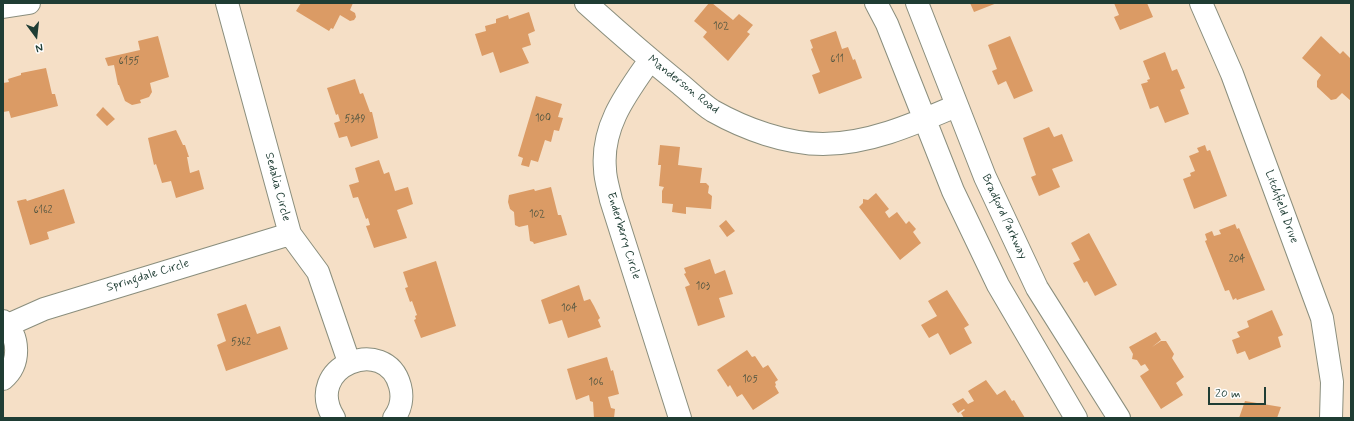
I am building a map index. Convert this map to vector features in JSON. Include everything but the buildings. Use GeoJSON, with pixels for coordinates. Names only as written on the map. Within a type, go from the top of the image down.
{"type":"FeatureCollection","features":[{"type":"Feature","properties":{"kind":"street"},"geometry":{"type":"LineString","coordinates":[[3,7],[29,3]]}},
{"type":"Feature","properties":{"kind":"street","name":"Sedalia Circle"},"geometry":{"type":"LineString","coordinates":[[227,3],[290,234],[318,272],[349,362]]}},
{"type":"Feature","properties":{"kind":"street","name":"Manderson Road"},"geometry":{"type":"LineString","coordinates":[[586,3],[650,60],[712,110],[736,123],[782,139],[822,144],[866,138],[895,131],[956,106]]}},
{"type":"Feature","properties":{"kind":"street"},"geometry":{"type":"LineString","coordinates":[[876,3],[887,24],[953,191],[998,285],[1076,418]]}},
{"type":"Feature","properties":{"kind":"street","name":"Bradford Parkway"},"geometry":{"type":"LineString","coordinates":[[917,3],[985,177],[1037,288],[1119,418]]}},
{"type":"Feature","properties":{"kind":"street","name":"Litchfield Drive"},"geometry":{"type":"LineString","coordinates":[[1201,3],[1232,74],[1322,318],[1332,382],[1331,418]]}},
{"type":"Feature","properties":{"kind":"street","name":"Enderberry Circle"},"geometry":{"type":"LineString","coordinates":[[650,60],[619,106],[607,134],[604,169],[611,200],[680,418]]}},
{"type":"Feature","properties":{"kind":"street","name":"Springdale Circle"},"geometry":{"type":"LineString","coordinates":[[3,379],[14,363],[17,350],[14,336],[5,323],[51,306],[290,234]]}},
{"type":"Feature","properties":{"kind":"street"},"geometry":{"type":"LineString","coordinates":[[334,418],[327,400],[328,388],[332,378],[339,368],[349,362],[360,359],[372,360],[383,364],[392,371],[398,381],[401,392],[401,404],[394,418]]}}]}
